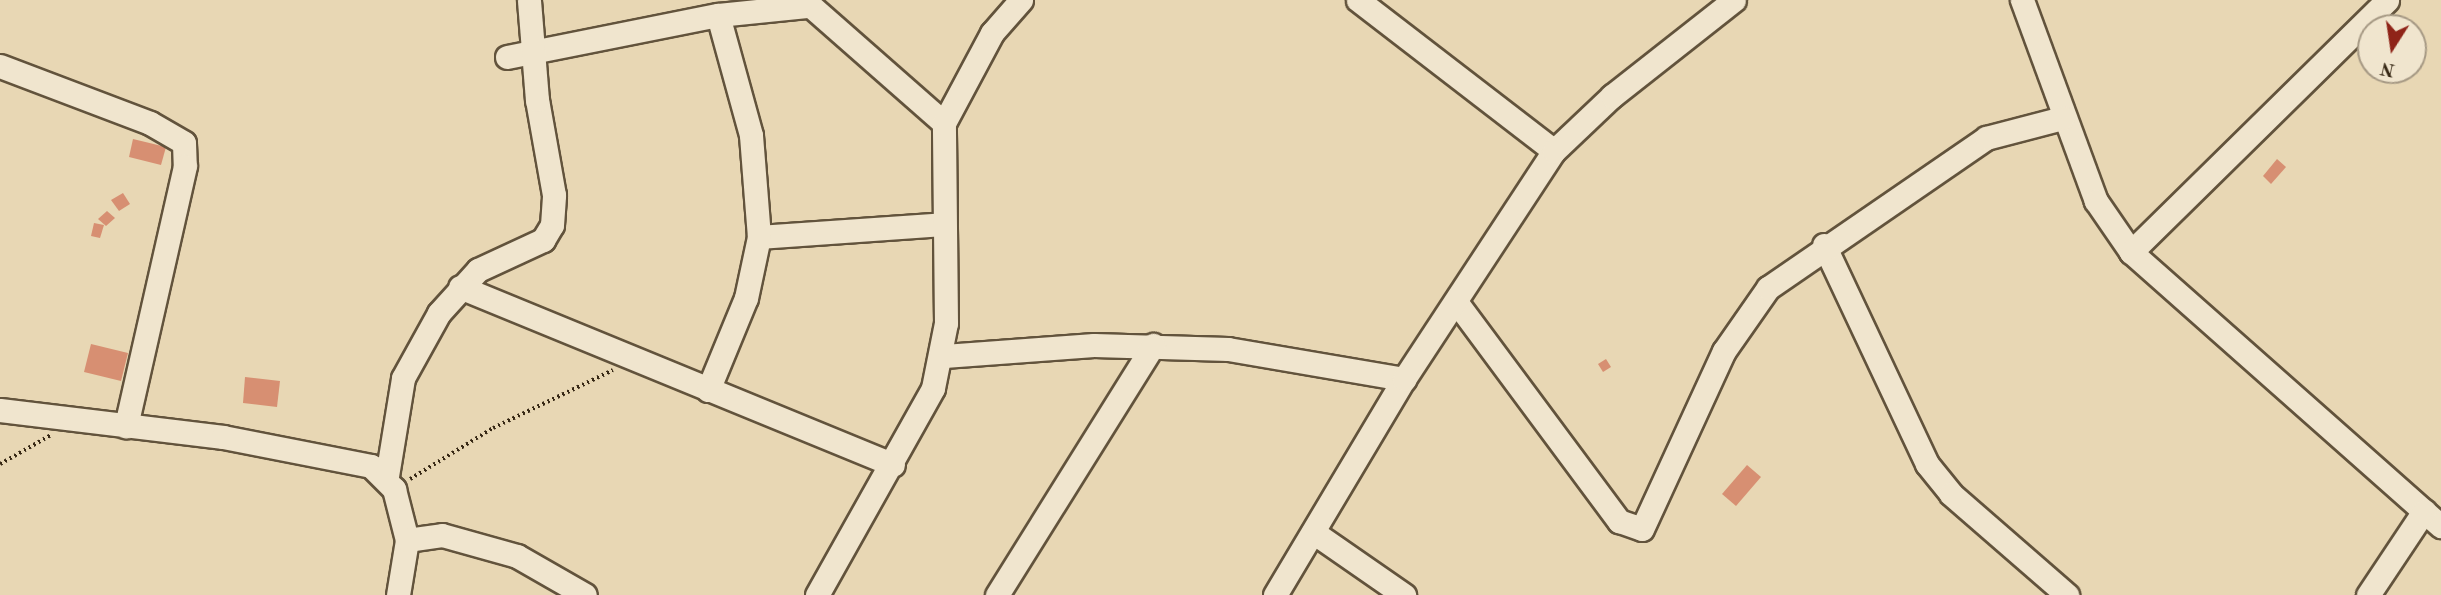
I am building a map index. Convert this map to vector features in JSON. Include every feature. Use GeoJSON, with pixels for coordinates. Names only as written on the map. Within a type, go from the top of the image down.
{"type":"FeatureCollection","features":[{"type":"Feature","properties":{"kind":"street"},"geometry":{"type":"LineString","coordinates":[[398,595],[407,540],[390,482],[403,378],[460,288],[495,260],[543,240],[552,225],[553,187],[533,52],[529,0]]}},
{"type":"Feature","properties":{"kind":"street"},"geometry":{"type":"LineString","coordinates":[[817,595],[894,464],[944,356],[944,123],[992,33],[1021,0]]}},
{"type":"Feature","properties":{"kind":"street"},"geometry":{"type":"LineString","coordinates":[[1360,0],[1554,151]]}},
{"type":"Feature","properties":{"kind":"street"},"geometry":{"type":"LineString","coordinates":[[2022,0],[2063,118],[2096,201],[2131,252],[2433,519],[2368,595]]}},
{"type":"Feature","properties":{"kind":"street"},"geometry":{"type":"LineString","coordinates":[[2131,252],[2387,0]]}},
{"type":"Feature","properties":{"kind":"street"},"geometry":{"type":"LineString","coordinates":[[507,57],[718,15],[805,3],[944,123]]}},
{"type":"Feature","properties":{"kind":"street"},"geometry":{"type":"LineString","coordinates":[[1275,595],[1404,379],[1457,303],[1554,151],[1722,3]]}},
{"type":"Feature","properties":{"kind":"street"},"geometry":{"type":"LineString","coordinates":[[708,390],[746,298],[759,237],[751,135],[718,15]]}},
{"type":"Feature","properties":{"kind":"street"},"geometry":{"type":"LineString","coordinates":[[0,66],[150,123],[184,143],[185,166],[125,426]]}},
{"type":"Feature","properties":{"kind":"street"},"geometry":{"type":"LineString","coordinates":[[1457,303],[1619,521],[1642,529],[1740,322],[1768,288],[1824,246],[1986,138],[2063,118]]}},
{"type":"Feature","properties":{"kind":"street"},"geometry":{"type":"LineString","coordinates":[[759,237],[943,224]]}},
{"type":"Feature","properties":{"kind":"street"},"geometry":{"type":"LineString","coordinates":[[1824,246],[1927,464],[1951,495],[2067,595]]}},
{"type":"Feature","properties":{"kind":"street"},"geometry":{"type":"LineString","coordinates":[[460,288],[894,464]]}},
{"type":"Feature","properties":{"kind":"street"},"geometry":{"type":"LineString","coordinates":[[944,356],[1153,345],[1290,355],[1404,379]]}},
{"type":"Feature","properties":{"kind":"street"},"geometry":{"type":"LineString","coordinates":[[997,595],[1153,345]]}},
{"type":"Feature","properties":{"kind":"street"},"geometry":{"type":"LineString","coordinates":[[0,410],[309,451],[390,482]]}},
{"type":"Feature","properties":{"kind":"street"},"geometry":{"type":"LineString","coordinates":[[1313,532],[1404,595]]}},
{"type":"Feature","properties":{"kind":"street"},"geometry":{"type":"LineString","coordinates":[[407,540],[442,535],[480,542],[585,595]]}},
{"type":"Feature","properties":{"kind":"path"},"geometry":{"type":"LineString","coordinates":[[390,482],[493,428],[638,359]]}},
{"type":"Feature","properties":{"kind":"path"},"geometry":{"type":"LineString","coordinates":[[0,464],[78,421]]}},
{"type":"Feature","properties":{"kind":"building"},"geometry":{"type":"Polygon","coordinates":[[[133,139],[166,147],[161,165],[129,157],[133,139]]]}},
{"type":"Feature","properties":{"kind":"building"},"geometry":{"type":"Polygon","coordinates":[[[2277,159],[2286,167],[2271,184],[2263,176],[2277,159]]]}},
{"type":"Feature","properties":{"kind":"building"},"geometry":{"type":"Polygon","coordinates":[[[123,193],[130,204],[119,211],[111,200],[123,193]]]}},
{"type":"Feature","properties":{"kind":"building"},"geometry":{"type":"Polygon","coordinates":[[[107,211],[115,218],[106,226],[98,219],[107,211]]]}},
{"type":"Feature","properties":{"kind":"building"},"geometry":{"type":"Polygon","coordinates":[[[94,223],[104,225],[100,238],[91,236],[94,223]]]}},
{"type":"Feature","properties":{"kind":"building"},"geometry":{"type":"Polygon","coordinates":[[[91,344],[128,353],[121,381],[84,372],[91,344]]]}},
{"type":"Feature","properties":{"kind":"building"},"geometry":{"type":"Polygon","coordinates":[[[1606,359],[1611,367],[1603,372],[1598,364],[1606,359]]]}},
{"type":"Feature","properties":{"kind":"building"},"geometry":{"type":"Polygon","coordinates":[[[245,377],[280,381],[277,407],[243,403],[245,377]]]}},
{"type":"Feature","properties":{"kind":"building"},"geometry":{"type":"Polygon","coordinates":[[[1747,465],[1761,477],[1736,506],[1722,494],[1747,465]]]}}]}
